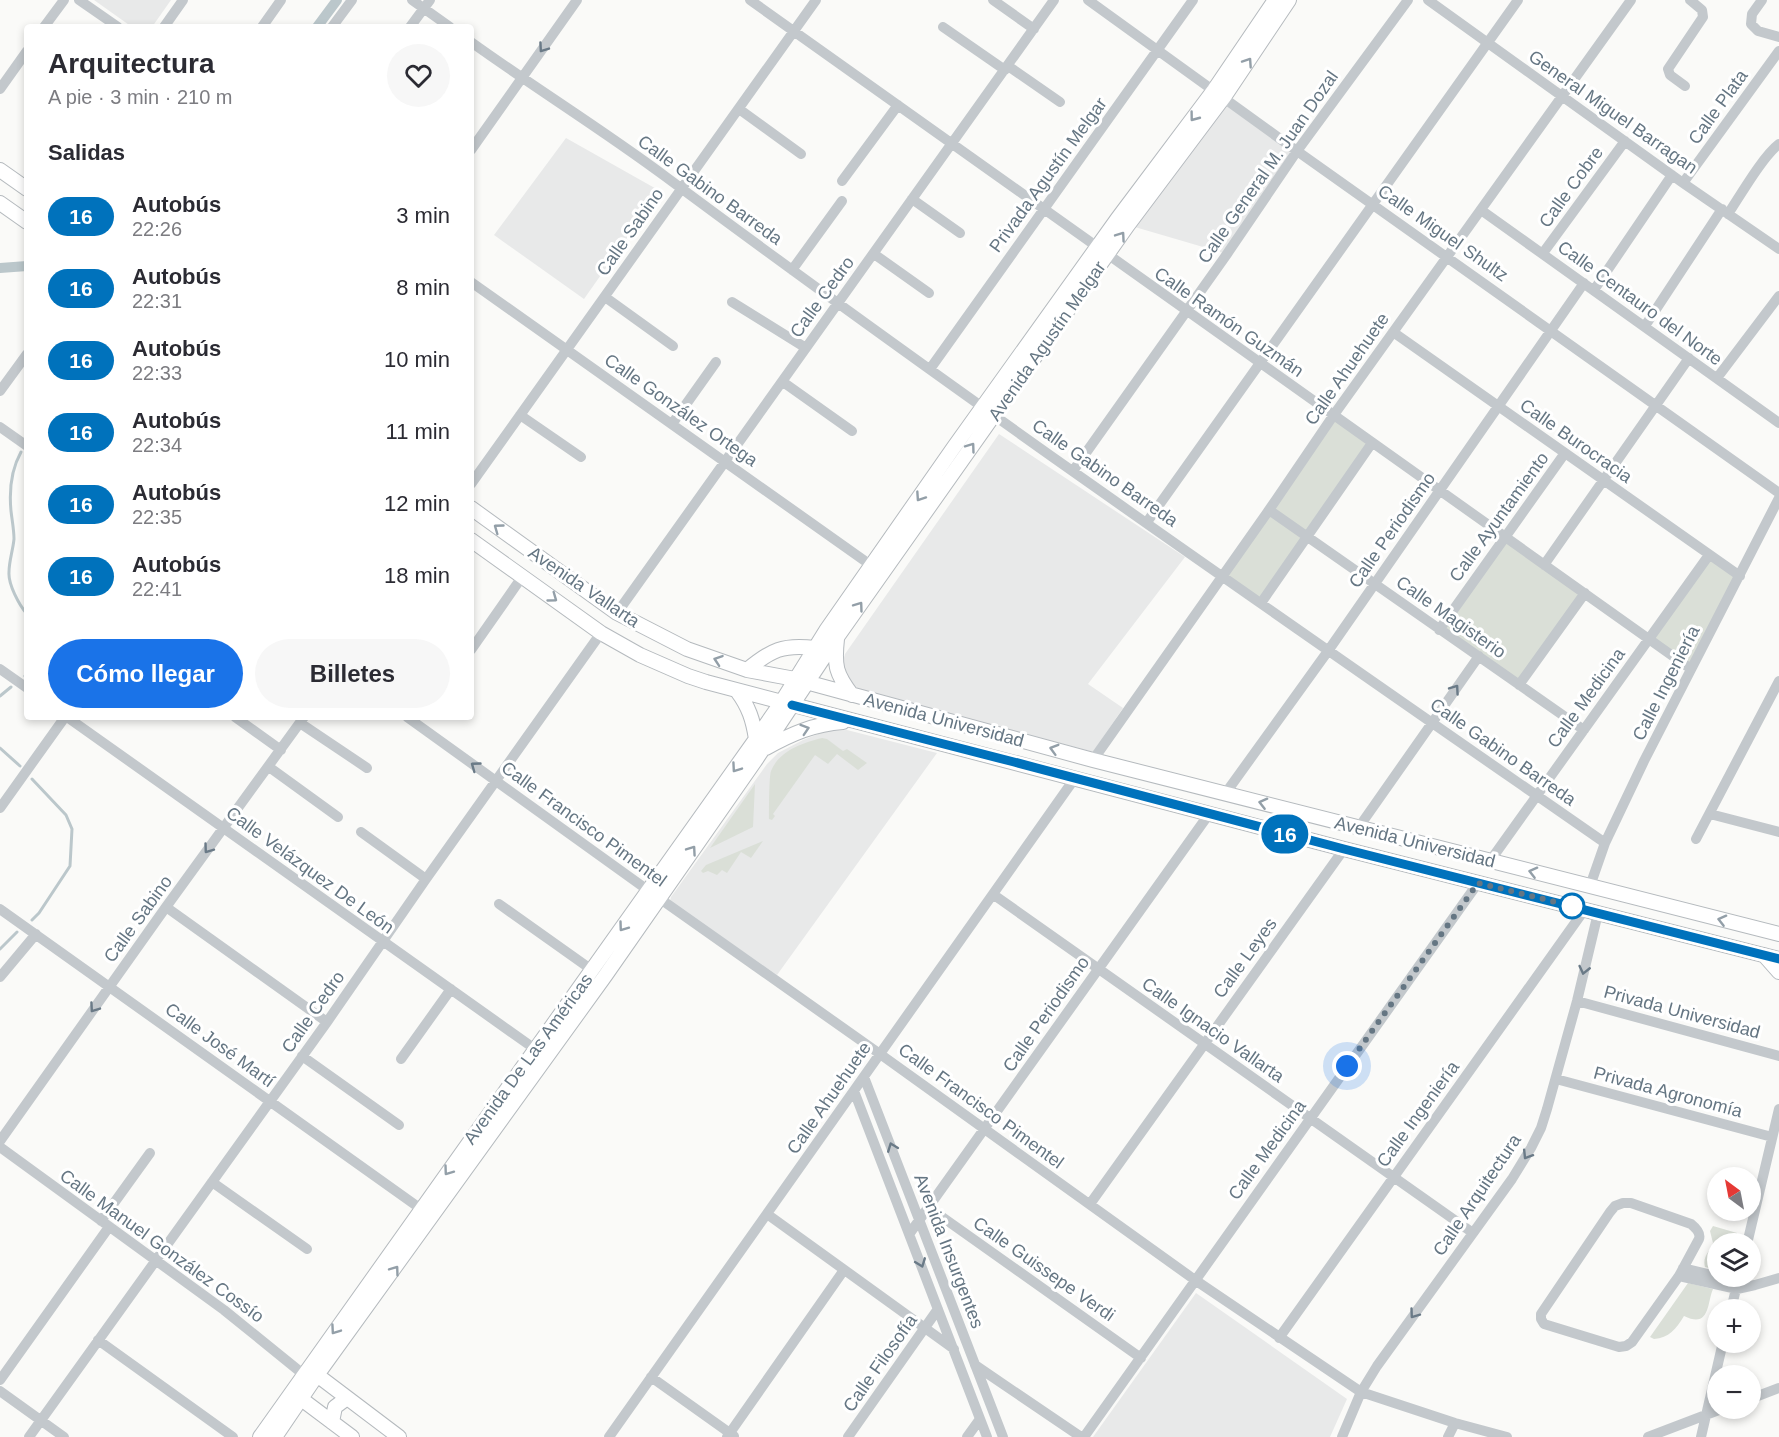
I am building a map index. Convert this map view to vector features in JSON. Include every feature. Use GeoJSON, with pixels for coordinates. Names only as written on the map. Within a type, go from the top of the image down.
{"type":"FeatureCollection","features":[{"type":"Feature","properties":{"kind":"main road","name":"Avenida Agustín Melgar"},"geometry":{"type":"LineString","coordinates":[[1219,94],[1275,0]]}},
{"type":"Feature","properties":{"kind":"main road","name":"Avenida Agustín Melgar"},"geometry":{"type":"LineString","coordinates":[[801,681],[838,636],[989,411],[1102,252],[1289,0]]}},
{"type":"Feature","properties":{"kind":"main road"},"geometry":{"type":"LineString","coordinates":[[0,170],[24,187]]}},
{"type":"Feature","properties":{"kind":"main road"},"geometry":{"type":"LineString","coordinates":[[0,203],[24,220]]}},
{"type":"Feature","properties":{"kind":"main road","name":"Avenida Agustín Melgar"},"geometry":{"type":"LineString","coordinates":[[801,681],[815,648],[872,566],[989,411]]}},
{"type":"Feature","properties":{"kind":"main road","name":"Avenida Vallarta"},"geometry":{"type":"LineString","coordinates":[[474,510],[617,613],[687,649],[747,670],[801,681]]}},
{"type":"Feature","properties":{"kind":"main road","name":"Avenida Vallarta"},"geometry":{"type":"LineString","coordinates":[[474,542],[601,633],[640,655],[688,676],[787,704]]}},
{"type":"Feature","properties":{"kind":"main road"},"geometry":{"type":"LineString","coordinates":[[838,636],[836,670],[840,680],[852,695]]}},
{"type":"Feature","properties":{"kind":"main road"},"geometry":{"type":"LineString","coordinates":[[747,670],[768,654],[788,646],[815,648]]}},
{"type":"Feature","properties":{"kind":"main road","name":"Avenida Universidad"},"geometry":{"type":"LineString","coordinates":[[801,681],[1225,794],[1776,932]]}},
{"type":"Feature","properties":{"kind":"main road","name":"Avenida De Las Américas"},"geometry":{"type":"LineString","coordinates":[[310,1375],[516,1100],[801,681]]}},
{"type":"Feature","properties":{"kind":"main road"},"geometry":{"type":"LineString","coordinates":[[737,691],[750,710],[759,745],[804,729],[854,721]]}},
{"type":"Feature","properties":{"kind":"main road","name":"Avenida Universidad"},"geometry":{"type":"LineString","coordinates":[[787,704],[1779,959]]}},
{"type":"Feature","properties":{"kind":"main road","name":"Avenida De Las Américas"},"geometry":{"type":"LineString","coordinates":[[260,1437],[296,1395],[421,1209],[592,970],[654,895]]}},
{"type":"Feature","properties":{"kind":"main road"},"geometry":{"type":"LineString","coordinates":[[1764,955],[1779,972]]}},
{"type":"Feature","properties":{"kind":"main road"},"geometry":{"type":"LineString","coordinates":[[310,1375],[347,1398],[399,1437]]}},
{"type":"Feature","properties":{"kind":"main road"},"geometry":{"type":"LineString","coordinates":[[296,1395],[352,1437]]}},
{"type":"Feature","properties":{"kind":"main road","name":"Avenida De Las Américas"},"geometry":{"type":"LineString","coordinates":[[275,1437],[296,1395]]}},
{"type":"Feature","properties":{"kind":"main road"},"geometry":{"type":"LineString","coordinates":[[332,1422],[335,1407],[347,1398]]}},
{"type":"Feature","properties":{"kind":"street"},"geometry":{"type":"LineString","coordinates":[[47,24],[64,0]]}},
{"type":"Feature","properties":{"kind":"street"},"geometry":{"type":"LineString","coordinates":[[80,0],[113,24]]}},
{"type":"Feature","properties":{"kind":"street"},"geometry":{"type":"LineString","coordinates":[[166,24],[183,0]]}},
{"type":"Feature","properties":{"kind":"street"},"geometry":{"type":"LineString","coordinates":[[264,24],[281,0]]}},
{"type":"Feature","properties":{"kind":"street"},"geometry":{"type":"LineString","coordinates":[[334,24],[351,0]]}},
{"type":"Feature","properties":{"kind":"street"},"geometry":{"type":"LineString","coordinates":[[412,0],[427,4],[447,24]]}},
{"type":"Feature","properties":{"kind":"street"},"geometry":{"type":"LineString","coordinates":[[474,146],[577,0]]}},
{"type":"Feature","properties":{"kind":"street","name":"Calle Ramón Guzmán"},"geometry":{"type":"LineString","coordinates":[[750,0],[1691,669]]}},
{"type":"Feature","properties":{"kind":"street","name":"Calle Sabino"},"geometry":{"type":"LineString","coordinates":[[474,480],[816,0]]}},
{"type":"Feature","properties":{"kind":"street"},"geometry":{"type":"LineString","coordinates":[[993,0],[1034,29]]}},
{"type":"Feature","properties":{"kind":"street","name":"Calle Cedro"},"geometry":{"type":"LineString","coordinates":[[617,613],[1054,0]]}},
{"type":"Feature","properties":{"kind":"street","name":"Calle Miguel Shultz"},"geometry":{"type":"LineString","coordinates":[[1088,0],[1779,493]]}},
{"type":"Feature","properties":{"kind":"street","name":"Privada Agustín Melgar"},"geometry":{"type":"LineString","coordinates":[[930,369],[1193,0]]}},
{"type":"Feature","properties":{"kind":"street","name":"Calle General M. Juan Dozal"},"geometry":{"type":"LineString","coordinates":[[1073,471],[1298,151],[1408,0]]}},
{"type":"Feature","properties":{"kind":"street","name":"General Miguel Barragan"},"geometry":{"type":"LineString","coordinates":[[1428,0],[1779,249]]}},
{"type":"Feature","properties":{"kind":"street"},"geometry":{"type":"LineString","coordinates":[[1147,522],[1518,0]]}},
{"type":"Feature","properties":{"kind":"street","name":"Calle Ahuehuete"},"geometry":{"type":"LineString","coordinates":[[1093,760],[1333,416],[1631,0]]}},
{"type":"Feature","properties":{"kind":"street"},"geometry":{"type":"LineString","coordinates":[[1685,86],[1670,75],[1668,69],[1703,16],[1702,10],[1690,0]]}},
{"type":"Feature","properties":{"kind":"street"},"geometry":{"type":"LineString","coordinates":[[1762,0],[1752,14],[1751,24],[1758,31],[1779,37]]}},
{"type":"Feature","properties":{"kind":"street"},"geometry":{"type":"LineString","coordinates":[[412,24],[427,4]]}},
{"type":"Feature","properties":{"kind":"street"},"geometry":{"type":"LineString","coordinates":[[943,27],[1060,102]]}},
{"type":"Feature","properties":{"kind":"street","name":"Calle Gabino Barreda"},"geometry":{"type":"LineString","coordinates":[[474,44],[614,140],[1222,577],[1605,843]]}},
{"type":"Feature","properties":{"kind":"street","name":"Calle Plata"},"geometry":{"type":"LineString","coordinates":[[1683,183],[1779,51]]}},
{"type":"Feature","properties":{"kind":"street"},"geometry":{"type":"LineString","coordinates":[[0,89],[24,55]]}},
{"type":"Feature","properties":{"kind":"street"},"geometry":{"type":"LineString","coordinates":[[842,181],[898,105]]}},
{"type":"Feature","properties":{"kind":"street"},"geometry":{"type":"LineString","coordinates":[[739,109],[801,154]]}},
{"type":"Feature","properties":{"kind":"street","name":"Calle Cobre"},"geometry":{"type":"LineString","coordinates":[[1543,253],[1625,141]]}},
{"type":"Feature","properties":{"kind":"street"},"geometry":{"type":"LineString","coordinates":[[1645,326],[1725,212],[1779,144]]}},
{"type":"Feature","properties":{"kind":"street"},"geometry":{"type":"LineString","coordinates":[[1594,290],[1672,175]]}},
{"type":"Feature","properties":{"kind":"street"},"geometry":{"type":"LineString","coordinates":[[912,199],[960,233]]}},
{"type":"Feature","properties":{"kind":"street"},"geometry":{"type":"LineString","coordinates":[[792,270],[842,201]]}},
{"type":"Feature","properties":{"kind":"street","name":"Calle Centauro del Norte"},"geometry":{"type":"LineString","coordinates":[[1481,210],[1779,423]]}},
{"type":"Feature","properties":{"kind":"street"},"geometry":{"type":"LineString","coordinates":[[1761,236],[1779,240]]}},
{"type":"Feature","properties":{"kind":"street"},"geometry":{"type":"LineString","coordinates":[[874,254],[929,293]]}},
{"type":"Feature","properties":{"kind":"street","name":"Calle Periodismo"},"geometry":{"type":"LineString","coordinates":[[1225,794],[1328,651],[1584,283]]}},
{"type":"Feature","properties":{"kind":"street","name":"Calle González Ortega"},"geometry":{"type":"LineString","coordinates":[[474,284],[872,566]]}},
{"type":"Feature","properties":{"kind":"street"},"geometry":{"type":"LineString","coordinates":[[1717,378],[1779,296]]}},
{"type":"Feature","properties":{"kind":"street"},"geometry":{"type":"LineString","coordinates":[[605,297],[674,346]]}},
{"type":"Feature","properties":{"kind":"street"},"geometry":{"type":"LineString","coordinates":[[732,302],[806,348]]}},
{"type":"Feature","properties":{"kind":"street","name":"Calle Burocracia"},"geometry":{"type":"LineString","coordinates":[[1394,332],[1740,576]]}},
{"type":"Feature","properties":{"kind":"street"},"geometry":{"type":"LineString","coordinates":[[0,392],[24,358]]}},
{"type":"Feature","properties":{"kind":"street"},"geometry":{"type":"LineString","coordinates":[[1544,565],[1689,358]]}},
{"type":"Feature","properties":{"kind":"street"},"geometry":{"type":"LineString","coordinates":[[672,424],[716,362]]}},
{"type":"Feature","properties":{"kind":"street"},"geometry":{"type":"LineString","coordinates":[[783,382],[852,430]]}},
{"type":"Feature","properties":{"kind":"street"},"geometry":{"type":"LineString","coordinates":[[520,415],[581,457]]}},
{"type":"Feature","properties":{"kind":"street"},"geometry":{"type":"LineString","coordinates":[[0,427],[24,444]]}},
{"type":"Feature","properties":{"kind":"street"},"geometry":{"type":"LineString","coordinates":[[1261,603],[1372,443]]}},
{"type":"Feature","properties":{"kind":"street","name":"Calle Ayuntamiento"},"geometry":{"type":"LineString","coordinates":[[1439,630],[1565,453]]}},
{"type":"Feature","properties":{"kind":"street","name":"Calle Ingeniería"},"geometry":{"type":"LineString","coordinates":[[1590,886],[1605,843],[1640,770],[1779,498]]}},
{"type":"Feature","properties":{"kind":"street","name":"Calle Magisterio"},"geometry":{"type":"LineString","coordinates":[[1269,510],[1584,730]]}},
{"type":"Feature","properties":{"kind":"street","name":"Calle Medicina"},"geometry":{"type":"LineString","coordinates":[[1490,861],[1709,555]]}},
{"type":"Feature","properties":{"kind":"street"},"geometry":{"type":"LineString","coordinates":[[474,646],[522,577]]}},
{"type":"Feature","properties":{"kind":"street"},"geometry":{"type":"LineString","coordinates":[[1519,685],[1585,593]]}},
{"type":"Feature","properties":{"kind":"street","name":"Calle Cedro"},"geometry":{"type":"LineString","coordinates":[[29,1437],[303,1056],[601,633]]}},
{"type":"Feature","properties":{"kind":"street"},"geometry":{"type":"LineString","coordinates":[[1359,827],[1479,656]]}},
{"type":"Feature","properties":{"kind":"street"},"geometry":{"type":"LineString","coordinates":[[0,669],[24,686]]}},
{"type":"Feature","properties":{"kind":"street"},"geometry":{"type":"LineString","coordinates":[[1696,839],[1779,681]]}},
{"type":"Feature","properties":{"kind":"street"},"geometry":{"type":"LineString","coordinates":[[0,808],[4,793],[64,720]]}},
{"type":"Feature","properties":{"kind":"street","name":"Calle Velázquez De León"},"geometry":{"type":"LineString","coordinates":[[70,720],[535,1049]]}},
{"type":"Feature","properties":{"kind":"street"},"geometry":{"type":"LineString","coordinates":[[239,720],[281,750]]}},
{"type":"Feature","properties":{"kind":"street"},"geometry":{"type":"LineString","coordinates":[[302,720],[367,768]]}},
{"type":"Feature","properties":{"kind":"street","name":"Calle Sabino"},"geometry":{"type":"LineString","coordinates":[[0,1141],[302,720]]}},
{"type":"Feature","properties":{"kind":"street","name":"Calle Francisco Pimentel"},"geometry":{"type":"LineString","coordinates":[[421,721],[496,782],[1279,1338],[1361,1392],[1455,1423],[1507,1437]]}},
{"type":"Feature","properties":{"kind":"street"},"geometry":{"type":"LineString","coordinates":[[269,767],[338,817]]}},
{"type":"Feature","properties":{"kind":"street","name":"Calle Ahuehuete"},"geometry":{"type":"LineString","coordinates":[[609,1437],[1075,778]]}},
{"type":"Feature","properties":{"kind":"street","name":"Calle Periodismo"},"geometry":{"type":"LineString","coordinates":[[910,1233],[1209,814]]}},
{"type":"Feature","properties":{"kind":"street"},"geometry":{"type":"LineString","coordinates":[[1710,814],[1779,832]]}},
{"type":"Feature","properties":{"kind":"street"},"geometry":{"type":"LineString","coordinates":[[361,832],[426,879]]}},
{"type":"Feature","properties":{"kind":"street","name":"Calle Leyes"},"geometry":{"type":"LineString","coordinates":[[1090,1204],[1344,849]]}},
{"type":"Feature","properties":{"kind":"street","name":"Calle Medicina"},"geometry":{"type":"LineString","coordinates":[[1083,1437],[1478,883]]}},
{"type":"Feature","properties":{"kind":"street","name":"Calle Ignacio Vallarta"},"geometry":{"type":"LineString","coordinates":[[994,895],[1473,1233]]}},
{"type":"Feature","properties":{"kind":"street"},"geometry":{"type":"LineString","coordinates":[[499,904],[592,970]]}},
{"type":"Feature","properties":{"kind":"street"},"geometry":{"type":"LineString","coordinates":[[166,907],[327,1022]]}},
{"type":"Feature","properties":{"kind":"street","name":"Calle José Martí"},"geometry":{"type":"LineString","coordinates":[[0,909],[421,1209]]}},
{"type":"Feature","properties":{"kind":"street","name":"Calle Ingeniería"},"geometry":{"type":"LineString","coordinates":[[1279,1338],[1393,1177],[1591,911]]}},
{"type":"Feature","properties":{"kind":"street","name":"Calle Arquitectura"},"geometry":{"type":"LineString","coordinates":[[1342,1437],[1361,1392],[1394,1341],[1512,1179],[1541,1128],[1577,1001],[1591,911]]}},
{"type":"Feature","properties":{"kind":"street"},"geometry":{"type":"LineString","coordinates":[[0,977],[36,934]]}},
{"type":"Feature","properties":{"kind":"street"},"geometry":{"type":"LineString","coordinates":[[401,1059],[451,989]]}},
{"type":"Feature","properties":{"kind":"street","name":"Privada Universidad"},"geometry":{"type":"LineString","coordinates":[[1577,1001],[1779,1056]]}},
{"type":"Feature","properties":{"kind":"street"},"geometry":{"type":"LineString","coordinates":[[303,1056],[399,1125]]}},
{"type":"Feature","properties":{"kind":"street","name":"Avenida Insurgentes"},"geometry":{"type":"LineString","coordinates":[[864,1077],[1003,1437]]}},
{"type":"Feature","properties":{"kind":"street","name":"Privada Agronomía"},"geometry":{"type":"LineString","coordinates":[[1556,1079],[1772,1137]]}},
{"type":"Feature","properties":{"kind":"street","name":"Avenida Insurgentes"},"geometry":{"type":"LineString","coordinates":[[854,1091],[987,1437]]}},
{"type":"Feature","properties":{"kind":"street"},"geometry":{"type":"LineString","coordinates":[[1750,1233],[1779,1109]]}},
{"type":"Feature","properties":{"kind":"street","name":"Calle Manuel González Cossío"},"geometry":{"type":"LineString","coordinates":[[0,1147],[310,1375]]}},
{"type":"Feature","properties":{"kind":"street"},"geometry":{"type":"LineString","coordinates":[[0,1380],[150,1153]]}},
{"type":"Feature","properties":{"kind":"street"},"geometry":{"type":"LineString","coordinates":[[212,1182],[307,1249]]}},
{"type":"Feature","properties":{"kind":"street"},"geometry":{"type":"LineString","coordinates":[[1631,1203],[1695,1227],[1699,1233],[1699,1239],[1681,1272],[1632,1342],[1626,1347],[1547,1326],[1541,1319],[1540,1314],[1610,1212],[1619,1204],[1631,1203]]}},
{"type":"Feature","properties":{"kind":"street","name":"Calle Guissepe Verdi"},"geometry":{"type":"LineString","coordinates":[[928,1207],[1141,1358]]}},
{"type":"Feature","properties":{"kind":"street"},"geometry":{"type":"LineString","coordinates":[[766,1214],[954,1349]]}},
{"type":"Feature","properties":{"kind":"street"},"geometry":{"type":"LineString","coordinates":[[651,1377],[731,1436],[844,1270]]}},
{"type":"Feature","properties":{"kind":"street"},"geometry":{"type":"LineString","coordinates":[[1681,1272],[1707,1277]]}},
{"type":"Feature","properties":{"kind":"street"},"geometry":{"type":"LineString","coordinates":[[1761,1283],[1779,1278]]}},
{"type":"Feature","properties":{"kind":"street","name":"Calle Filosofía"},"geometry":{"type":"LineString","coordinates":[[848,1437],[939,1309]]}},
{"type":"Feature","properties":{"kind":"street"},"geometry":{"type":"LineString","coordinates":[[98,1340],[233,1437]]}},
{"type":"Feature","properties":{"kind":"street"},"geometry":{"type":"LineString","coordinates":[[1701,1437],[1720,1353]]}},
{"type":"Feature","properties":{"kind":"street"},"geometry":{"type":"LineString","coordinates":[[974,1365],[1083,1437]]}},
{"type":"Feature","properties":{"kind":"street"},"geometry":{"type":"LineString","coordinates":[[1761,1395],[1779,1388]]}},
{"type":"Feature","properties":{"kind":"street"},"geometry":{"type":"LineString","coordinates":[[0,1391],[64,1437]]}},
{"type":"Feature","properties":{"kind":"street"},"geometry":{"type":"LineString","coordinates":[[1648,1437],[1706,1415]]}},
{"type":"Feature","properties":{"kind":"street"},"geometry":{"type":"LineString","coordinates":[[967,1437],[980,1419]]}},
{"type":"Feature","properties":{"kind":"street"},"geometry":{"type":"LineString","coordinates":[[1448,1437],[1455,1423]]}},
{"type":"Feature","properties":{"kind":"shaded area"},"geometry":{"type":"Polygon","coordinates":[[[94,0],[171,0],[154,24],[128,24],[94,0]]]}},
{"type":"Feature","properties":{"kind":"shaded area"},"geometry":{"type":"Polygon","coordinates":[[[1224,97],[1297,151],[1227,254],[1128,225],[1224,97]]]}},
{"type":"Feature","properties":{"kind":"shaded area"},"geometry":{"type":"Polygon","coordinates":[[[566,138],[660,191],[584,299],[494,235],[566,138]]]}},
{"type":"Feature","properties":{"kind":"shaded area"},"geometry":{"type":"Polygon","coordinates":[[[1333,416],[1372,443],[1261,603],[1223,577],[1333,416]]]}},
{"type":"Feature","properties":{"kind":"shaded area"},"geometry":{"type":"Polygon","coordinates":[[[999,434],[1185,557],[1088,684],[1123,708],[1093,752],[859,689],[851,684],[845,672],[843,661],[845,654],[999,434]]]}},
{"type":"Feature","properties":{"kind":"shaded area"},"geometry":{"type":"Polygon","coordinates":[[[1505,537],[1585,593],[1519,685],[1439,630],[1505,537]]]}},
{"type":"Feature","properties":{"kind":"shaded area"},"geometry":{"type":"Polygon","coordinates":[[[1709,555],[1740,576],[1691,669],[1649,639],[1709,555]]]}},
{"type":"Feature","properties":{"kind":"shaded area"},"geometry":{"type":"Polygon","coordinates":[[[847,730],[937,753],[777,975],[674,904],[670,901],[671,897],[767,764],[778,753],[826,731],[847,730]]]}},
{"type":"Feature","properties":{"kind":"shaded area"},"geometry":{"type":"Polygon","coordinates":[[[822,738],[843,751],[847,749],[867,763],[858,770],[837,754],[828,764],[815,755],[773,814],[775,816],[772,820],[769,819],[770,774],[775,764],[792,749],[822,738]]]}},
{"type":"Feature","properties":{"kind":"shaded area"},"geometry":{"type":"Polygon","coordinates":[[[755,784],[753,827],[710,848],[755,784]]]}},
{"type":"Feature","properties":{"kind":"shaded area"},"geometry":{"type":"Polygon","coordinates":[[[763,841],[751,858],[741,852],[727,873],[722,870],[717,875],[701,871],[706,865],[763,841]]]}},
{"type":"Feature","properties":{"kind":"shaded area"},"geometry":{"type":"Polygon","coordinates":[[[1713,1226],[1737,1233],[1710,1233],[1713,1226]]]}},
{"type":"Feature","properties":{"kind":"shaded area"},"geometry":{"type":"Polygon","coordinates":[[[1707,1254],[1707,1268],[1704,1263],[1707,1254]]]}},
{"type":"Feature","properties":{"kind":"shaded area"},"geometry":{"type":"Polygon","coordinates":[[[1688,1283],[1713,1289],[1710,1299],[1707,1299],[1707,1310],[1703,1317],[1692,1319],[1684,1316],[1668,1335],[1654,1339],[1650,1337],[1688,1283]]]}},
{"type":"Feature","properties":{"kind":"shaded area"},"geometry":{"type":"Polygon","coordinates":[[[1196,1293],[1347,1399],[1330,1437],[1093,1437],[1196,1293]]]}},
{"type":"Feature","properties":{"kind":"waterway"},"geometry":{"type":"LineString","coordinates":[[319,24],[337,0]]}},
{"type":"Feature","properties":{"kind":"waterway"},"geometry":{"type":"LineString","coordinates":[[0,268],[24,266]]}},
{"type":"Feature","properties":{"kind":"waterway"},"geometry":{"type":"LineString","coordinates":[[21,452],[13,473],[11,488],[10,503],[14,539],[9,577],[24,610]]}},
{"type":"Feature","properties":{"kind":"waterway"},"geometry":{"type":"LineString","coordinates":[[0,696],[11,687]]}},
{"type":"Feature","properties":{"kind":"waterway"},"geometry":{"type":"LineString","coordinates":[[0,748],[20,766]]}},
{"type":"Feature","properties":{"kind":"waterway"},"geometry":{"type":"LineString","coordinates":[[32,779],[66,815],[72,829],[70,866],[32,920]]}},
{"type":"Feature","properties":{"kind":"waterway"},"geometry":{"type":"LineString","coordinates":[[0,949],[17,932]]}},
{"type":"Feature","properties":{"kind":"bus line","name":"16"},"geometry":{"type":"LineString","coordinates":[[792,705],[1344,849],[1779,959]]}},
{"type":"Feature","properties":{"kind":"route"},"geometry":{"type":"LineString","coordinates":[[1347,1066],[1478,883],[1572,906]]}}]}
